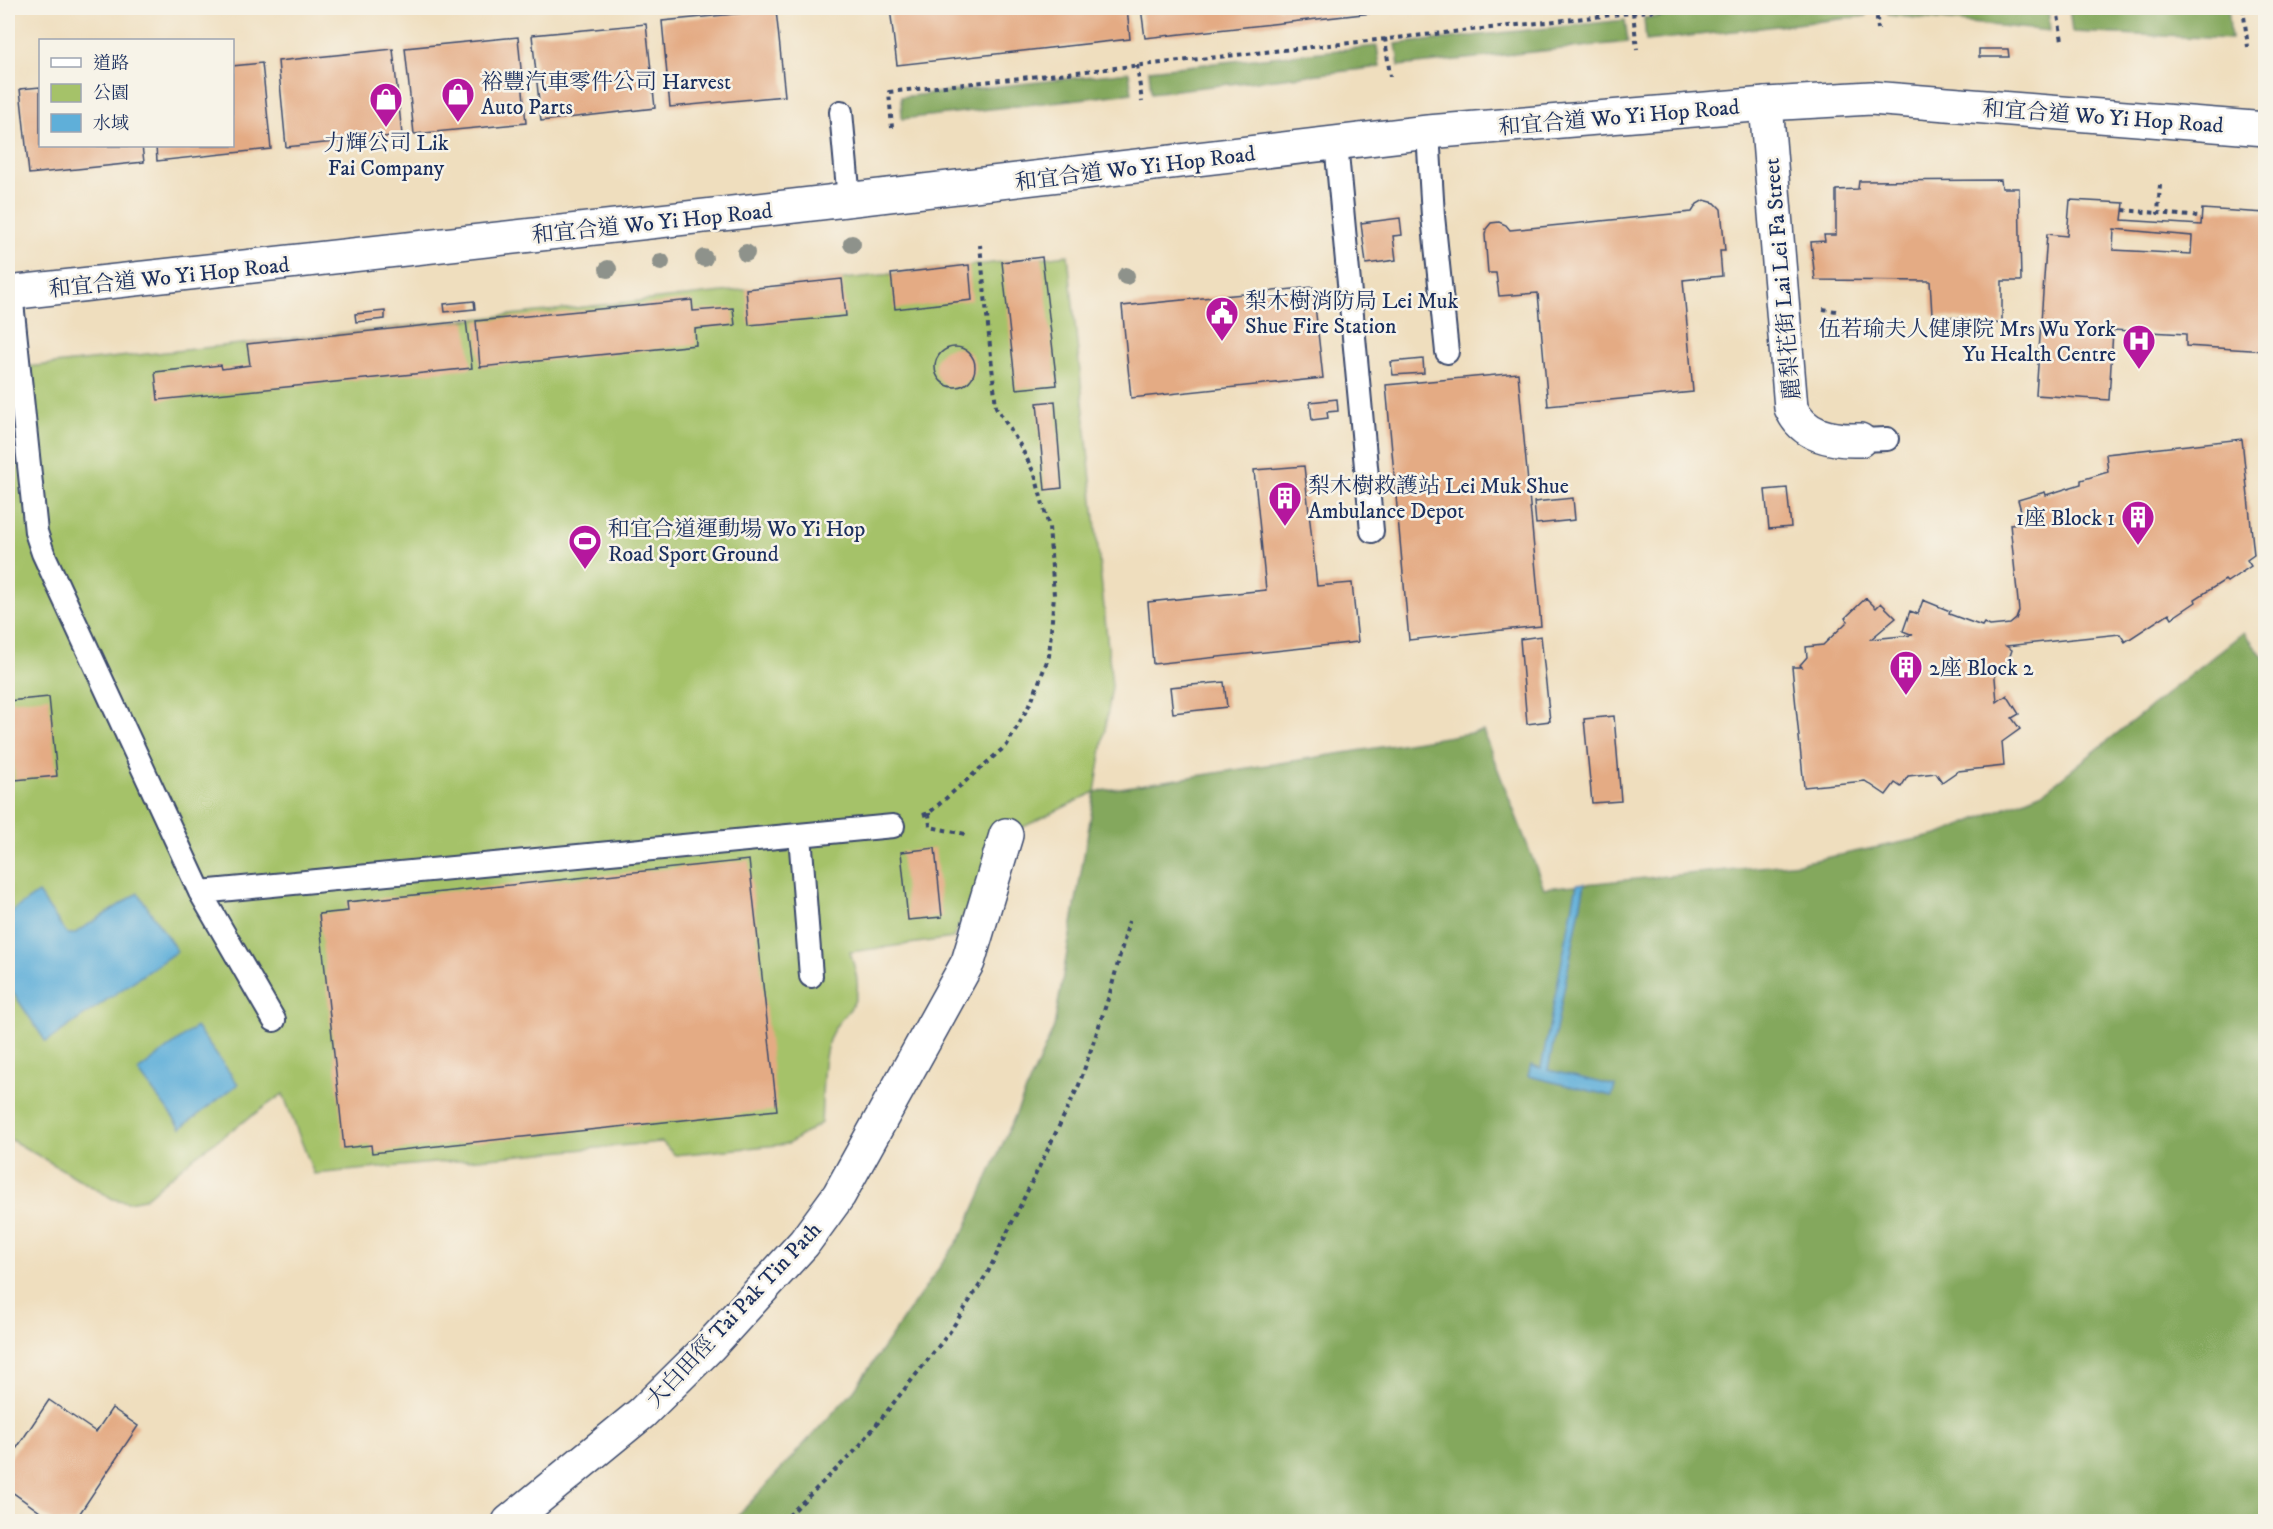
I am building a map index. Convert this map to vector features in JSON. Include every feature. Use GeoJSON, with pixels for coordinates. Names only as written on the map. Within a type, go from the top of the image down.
{"type":"FeatureCollection","features":[{"type":"Feature","properties":{"kind":"main road","name":"和宜合道 Wo Yi Hop Road"},"geometry":{"type":"LineString","coordinates":[[9,293],[849,200],[1428,132],[1766,104],[1871,98],[2265,129]]}},
{"type":"Feature","properties":{"kind":"main road","name":"麗梨花街 Lai Lei Fa Street"},"geometry":{"type":"LineString","coordinates":[[1766,104],[1791,408],[1796,419],[1808,430],[1843,441],[1873,440]]}},
{"type":"Feature","properties":{"kind":"main road","name":"大白田徑 Tai Pak Tin Path"},"geometry":{"type":"LineString","coordinates":[[509,1521],[642,1413],[709,1347],[804,1243],[839,1195],[968,962],[1006,835]]}},
{"type":"Feature","properties":{"kind":"lane"},"geometry":{"type":"LineString","coordinates":[[841,112],[849,200]]}},
{"type":"Feature","properties":{"kind":"lane"},"geometry":{"type":"LineString","coordinates":[[1428,132],[1433,216],[1447,352]]}},
{"type":"Feature","properties":{"kind":"lane"},"geometry":{"type":"LineString","coordinates":[[1336,143],[1372,531]]}},
{"type":"Feature","properties":{"kind":"lane"},"geometry":{"type":"LineString","coordinates":[[9,293],[36,532],[43,553],[200,892],[274,1020]]}},
{"type":"Feature","properties":{"kind":"lane"},"geometry":{"type":"LineString","coordinates":[[200,892],[893,826]]}},
{"type":"Feature","properties":{"kind":"lane"},"geometry":{"type":"LineString","coordinates":[[800,835],[811,976]]}},
{"type":"Feature","properties":{"kind":"path"},"geometry":{"type":"LineString","coordinates":[[892,128],[889,92],[1678,8]]}},
{"type":"Feature","properties":{"kind":"path"},"geometry":{"type":"LineString","coordinates":[[1876,8],[1878,29]]}},
{"type":"Feature","properties":{"kind":"path"},"geometry":{"type":"LineString","coordinates":[[2057,8],[2062,41]]}},
{"type":"Feature","properties":{"kind":"path"},"geometry":{"type":"LineString","coordinates":[[2242,8],[2247,47]]}},
{"type":"Feature","properties":{"kind":"path"},"geometry":{"type":"LineString","coordinates":[[1633,12],[1637,50]]}},
{"type":"Feature","properties":{"kind":"path"},"geometry":{"type":"LineString","coordinates":[[1385,38],[1390,76]]}},
{"type":"Feature","properties":{"kind":"path"},"geometry":{"type":"LineString","coordinates":[[1137,65],[1142,102]]}},
{"type":"Feature","properties":{"kind":"path"},"geometry":{"type":"LineString","coordinates":[[2158,213],[2160,185]]}},
{"type":"Feature","properties":{"kind":"path"},"geometry":{"type":"LineString","coordinates":[[2123,210],[2201,217]]}},
{"type":"Feature","properties":{"kind":"path"},"geometry":{"type":"LineString","coordinates":[[893,826],[929,813],[1007,745],[1032,700],[1049,656],[1054,595],[1049,527],[1035,476],[1020,445],[996,407],[980,245]]}},
{"type":"Feature","properties":{"kind":"path"},"geometry":{"type":"LineString","coordinates":[[1823,309],[1836,311]]}},
{"type":"Feature","properties":{"kind":"path"},"geometry":{"type":"LineString","coordinates":[[929,813],[930,827]]}},
{"type":"Feature","properties":{"kind":"path"},"geometry":{"type":"LineString","coordinates":[[782,1521],[856,1449],[949,1333],[988,1272],[1079,1085],[1110,993],[1129,921]]}},
{"type":"Feature","properties":{"kind":"green space"},"geometry":{"type":"Polygon","coordinates":[[[1742,8],[1866,8],[1866,16],[1646,41],[1644,18],[1742,8]]]}},
{"type":"Feature","properties":{"kind":"green space"},"geometry":{"type":"Polygon","coordinates":[[[1888,8],[2048,8],[2050,31],[1888,15],[1888,8]]]}},
{"type":"Feature","properties":{"kind":"green space"},"geometry":{"type":"Polygon","coordinates":[[[2069,8],[2228,8],[2231,39],[2072,32],[2069,8]]]}},
{"type":"Feature","properties":{"kind":"green space"},"geometry":{"type":"Polygon","coordinates":[[[1625,20],[1628,42],[1399,66],[1396,44],[1625,20]]]}},
{"type":"Feature","properties":{"kind":"green space"},"geometry":{"type":"Polygon","coordinates":[[[1377,46],[1380,67],[1151,93],[1149,70],[1377,46]]]}},
{"type":"Feature","properties":{"kind":"green space"},"geometry":{"type":"Polygon","coordinates":[[[1129,72],[1132,93],[902,119],[901,97],[1129,72]]]}},
{"type":"Feature","properties":{"kind":"green space","name":"和宜合道運動場 Wo Yi Hop Road Sport Ground"},"geometry":{"type":"Polygon","coordinates":[[[1068,255],[1112,686],[1095,792],[1011,833],[973,895],[953,938],[850,952],[856,974],[856,996],[850,1009],[835,1027],[826,1050],[821,1123],[788,1144],[675,1155],[662,1142],[314,1174],[283,1094],[196,1155],[144,1199],[128,1202],[113,1199],[8,1138],[8,369],[1068,255]]]}},
{"type":"Feature","properties":{"kind":"green space"},"geometry":{"type":"Polygon","coordinates":[[[2244,632],[2265,659],[2265,1521],[732,1522],[854,1390],[964,1232],[1054,1027],[1095,792],[1483,731],[1544,888],[1800,863],[1938,835],[2045,791],[2244,632]]]}},
{"type":"Feature","properties":{"kind":"water"},"geometry":{"type":"Polygon","coordinates":[[[1585,883],[1548,1070],[1615,1086],[1612,1096],[1528,1076],[1531,1065],[1541,1068],[1577,884],[1585,883]]]}},
{"type":"Feature","properties":{"kind":"water"},"geometry":{"type":"Polygon","coordinates":[[[38,893],[65,931],[68,934],[74,934],[138,893],[177,951],[46,1042],[8,985],[8,914],[38,893]]]}},
{"type":"Feature","properties":{"kind":"water"},"geometry":{"type":"Polygon","coordinates":[[[196,1027],[238,1084],[181,1128],[138,1071],[196,1027]]]}},
{"type":"Feature","properties":{"kind":"building"},"geometry":{"type":"Polygon","coordinates":[[[890,8],[1127,8],[1130,39],[897,65],[890,8]]]}},
{"type":"Feature","properties":{"kind":"building"},"geometry":{"type":"Polygon","coordinates":[[[1141,8],[1380,8],[1381,12],[1145,38],[1141,8]]]}},
{"type":"Feature","properties":{"kind":"building"},"geometry":{"type":"Polygon","coordinates":[[[1392,8],[1412,8],[1413,9],[1392,11],[1392,8]]]}},
{"type":"Feature","properties":{"kind":"building"},"geometry":{"type":"Polygon","coordinates":[[[776,10],[785,96],[670,107],[662,21],[776,10]]]}},
{"type":"Feature","properties":{"kind":"building"},"geometry":{"type":"Polygon","coordinates":[[[646,24],[655,108],[541,121],[532,35],[646,24]]]}},
{"type":"Feature","properties":{"kind":"building"},"geometry":{"type":"Polygon","coordinates":[[[518,37],[526,123],[414,134],[405,48],[518,37]]]}},
{"type":"Feature","properties":{"kind":"building"},"geometry":{"type":"Polygon","coordinates":[[[393,49],[402,135],[286,147],[278,61],[393,49]]]}},
{"type":"Feature","properties":{"kind":"building"},"geometry":{"type":"Polygon","coordinates":[[[1979,49],[2008,49],[2009,57],[1979,57],[1979,49]]]}},
{"type":"Feature","properties":{"kind":"building"},"geometry":{"type":"Polygon","coordinates":[[[262,63],[271,149],[157,161],[156,147],[234,147],[234,66],[262,63]]]}},
{"type":"Feature","properties":{"kind":"building"},"geometry":{"type":"Polygon","coordinates":[[[39,87],[39,147],[142,147],[144,162],[29,174],[20,89],[39,87]]]}},
{"type":"Feature","properties":{"kind":"building"},"geometry":{"type":"Polygon","coordinates":[[[2001,180],[2002,188],[2019,188],[2021,281],[2002,281],[2002,324],[1932,315],[1930,281],[1815,280],[1811,242],[1825,241],[1824,235],[1836,235],[1836,190],[1858,189],[1859,181],[2001,180]]]}},
{"type":"Feature","properties":{"kind":"building"},"geometry":{"type":"Polygon","coordinates":[[[1704,200],[1715,203],[1721,209],[1725,251],[1720,251],[1722,276],[1683,280],[1693,392],[1548,406],[1538,293],[1499,296],[1496,273],[1488,273],[1486,229],[1491,223],[1499,222],[1510,230],[1692,212],[1697,204],[1704,200]]]}},
{"type":"Feature","properties":{"kind":"building"},"geometry":{"type":"Polygon","coordinates":[[[2070,200],[2124,203],[2122,220],[2201,225],[2202,209],[2266,213],[2266,351],[2186,346],[2186,334],[2113,330],[2109,400],[2036,395],[2047,234],[2067,236],[2070,200]],[[2114,229],[2113,250],[2191,254],[2192,236],[2114,229]]]}},
{"type":"Feature","properties":{"kind":"building"},"geometry":{"type":"Polygon","coordinates":[[[1400,218],[1402,235],[1393,236],[1396,260],[1366,264],[1361,223],[1400,218]]]}},
{"type":"Feature","properties":{"kind":"building"},"geometry":{"type":"Polygon","coordinates":[[[1042,257],[1057,385],[1016,389],[1002,262],[1042,257]]]}},
{"type":"Feature","properties":{"kind":"building"},"geometry":{"type":"Polygon","coordinates":[[[969,265],[972,300],[895,309],[891,274],[969,265]]]}},
{"type":"Feature","properties":{"kind":"building"},"geometry":{"type":"Polygon","coordinates":[[[842,279],[846,316],[749,325],[746,289],[842,279]]]}},
{"type":"Feature","properties":{"kind":"building","name":"梨木樹消防局 Lei Muk Shue Fire Station"},"geometry":{"type":"Polygon","coordinates":[[[1313,287],[1323,378],[1131,398],[1122,306],[1313,287]]]}},
{"type":"Feature","properties":{"kind":"building"},"geometry":{"type":"Polygon","coordinates":[[[692,300],[693,311],[733,308],[735,325],[695,329],[696,345],[480,367],[476,321],[692,300]]]}},
{"type":"Feature","properties":{"kind":"building"},"geometry":{"type":"Polygon","coordinates":[[[474,301],[475,309],[445,312],[444,304],[474,301]]]}},
{"type":"Feature","properties":{"kind":"building"},"geometry":{"type":"Polygon","coordinates":[[[385,311],[385,319],[356,322],[355,314],[385,311]]]}},
{"type":"Feature","properties":{"kind":"building"},"geometry":{"type":"Polygon","coordinates":[[[466,321],[472,368],[158,400],[155,372],[221,365],[222,369],[250,365],[247,344],[466,321]]]}},
{"type":"Feature","properties":{"kind":"building"},"geometry":{"type":"Polygon","coordinates":[[[955,347],[963,348],[969,353],[974,359],[974,375],[969,381],[963,386],[955,387],[947,386],[941,381],[936,375],[935,367],[936,359],[941,353],[947,348],[955,347]]]}},
{"type":"Feature","properties":{"kind":"building"},"geometry":{"type":"Polygon","coordinates":[[[1423,359],[1424,373],[1393,375],[1391,362],[1423,359]]]}},
{"type":"Feature","properties":{"kind":"building"},"geometry":{"type":"Polygon","coordinates":[[[1518,373],[1541,626],[1409,640],[1386,385],[1518,373]]]}},
{"type":"Feature","properties":{"kind":"building"},"geometry":{"type":"Polygon","coordinates":[[[1337,399],[1338,411],[1327,412],[1328,418],[1312,420],[1310,402],[1337,399]]]}},
{"type":"Feature","properties":{"kind":"building"},"geometry":{"type":"Polygon","coordinates":[[[1055,401],[1062,488],[1045,490],[1037,403],[1055,401]]]}},
{"type":"Feature","properties":{"kind":"building"},"geometry":{"type":"Polygon","coordinates":[[[2242,439],[2254,555],[2247,560],[2251,566],[2195,599],[2196,602],[2172,618],[2169,613],[2125,642],[2120,634],[2006,646],[2012,650],[2005,671],[1994,666],[1997,702],[2007,695],[2019,714],[2012,718],[2020,729],[2002,742],[2004,766],[1958,771],[1942,782],[1936,773],[1908,776],[1901,787],[1895,783],[1886,795],[1865,781],[1804,787],[1792,667],[1802,667],[1800,665],[1807,657],[1806,647],[1823,645],[1848,621],[1845,618],[1866,598],[1876,608],[1881,603],[1896,618],[1871,639],[1913,635],[1903,631],[1910,611],[1918,614],[1923,600],[1950,611],[1949,614],[1982,626],[1984,623],[1990,626],[2010,624],[2016,619],[2019,611],[2010,524],[2018,523],[2016,516],[2022,514],[2018,500],[2045,492],[2046,495],[2081,484],[2081,480],[2108,472],[2106,454],[2242,439]]]}},
{"type":"Feature","properties":{"kind":"building","name":"梨木樹救護站 Lei Muk Shue Ambulance Depot"},"geometry":{"type":"Polygon","coordinates":[[[1304,466],[1317,586],[1352,583],[1358,642],[1153,664],[1148,602],[1266,590],[1254,470],[1304,466]]]}},
{"type":"Feature","properties":{"kind":"building"},"geometry":{"type":"Polygon","coordinates":[[[1787,488],[1791,527],[1769,529],[1765,490],[1787,488]]]}},
{"type":"Feature","properties":{"kind":"building"},"geometry":{"type":"Polygon","coordinates":[[[1573,498],[1575,520],[1536,524],[1534,502],[1573,498]]]}},
{"type":"Feature","properties":{"kind":"building"},"geometry":{"type":"Polygon","coordinates":[[[1541,636],[1550,721],[1527,724],[1520,639],[1541,636]]]}},
{"type":"Feature","properties":{"kind":"building"},"geometry":{"type":"Polygon","coordinates":[[[1224,682],[1227,707],[1173,713],[1170,687],[1224,682]]]}},
{"type":"Feature","properties":{"kind":"building"},"geometry":{"type":"Polygon","coordinates":[[[49,697],[57,776],[15,780],[8,701],[49,697]]]}},
{"type":"Feature","properties":{"kind":"building"},"geometry":{"type":"Polygon","coordinates":[[[1614,716],[1621,801],[1592,803],[1584,719],[1614,716]]]}},
{"type":"Feature","properties":{"kind":"building"},"geometry":{"type":"Polygon","coordinates":[[[935,848],[942,917],[908,920],[901,852],[935,848]]]}},
{"type":"Feature","properties":{"kind":"building"},"geometry":{"type":"Polygon","coordinates":[[[749,860],[777,1110],[372,1153],[371,1145],[344,1148],[319,914],[348,911],[347,902],[749,860]]]}},
{"type":"Feature","properties":{"kind":"building"},"geometry":{"type":"Polygon","coordinates":[[[49,1400],[96,1432],[112,1408],[138,1426],[74,1522],[54,1522],[8,1489],[8,1461],[49,1400]]]}},
{"type":"Feature","properties":{"kind":"place","name":"裕豐汽車零件公司 Harvest Auto Parts"},"geometry":{"type":"Point","coordinates":[458,123]}},
{"type":"Feature","properties":{"kind":"place","name":"力輝公司 Lik Fai Company"},"geometry":{"type":"Point","coordinates":[386,128]}},
{"type":"Feature","properties":{"kind":"place","name":"梨木樹消防局 Lei Muk Shue Fire Station"},"geometry":{"type":"Point","coordinates":[1222,342]}},
{"type":"Feature","properties":{"kind":"place","name":"伍若瑜夫人健康院 Mrs Wu York Yu Health Centre"},"geometry":{"type":"Point","coordinates":[2139,370]}},
{"type":"Feature","properties":{"kind":"place","name":"梨木樹救護站 Lei Muk Shue Ambulance Depot"},"geometry":{"type":"Point","coordinates":[1285,527]}},
{"type":"Feature","properties":{"kind":"place","name":"1座 Block 1"},"geometry":{"type":"Point","coordinates":[2138,546]}},
{"type":"Feature","properties":{"kind":"place","name":"和宜合道運動場 Wo Yi Hop Road Sport Ground"},"geometry":{"type":"Point","coordinates":[585,570]}},
{"type":"Feature","properties":{"kind":"place","name":"2座 Block 2"},"geometry":{"type":"Point","coordinates":[1906,696]}}]}
